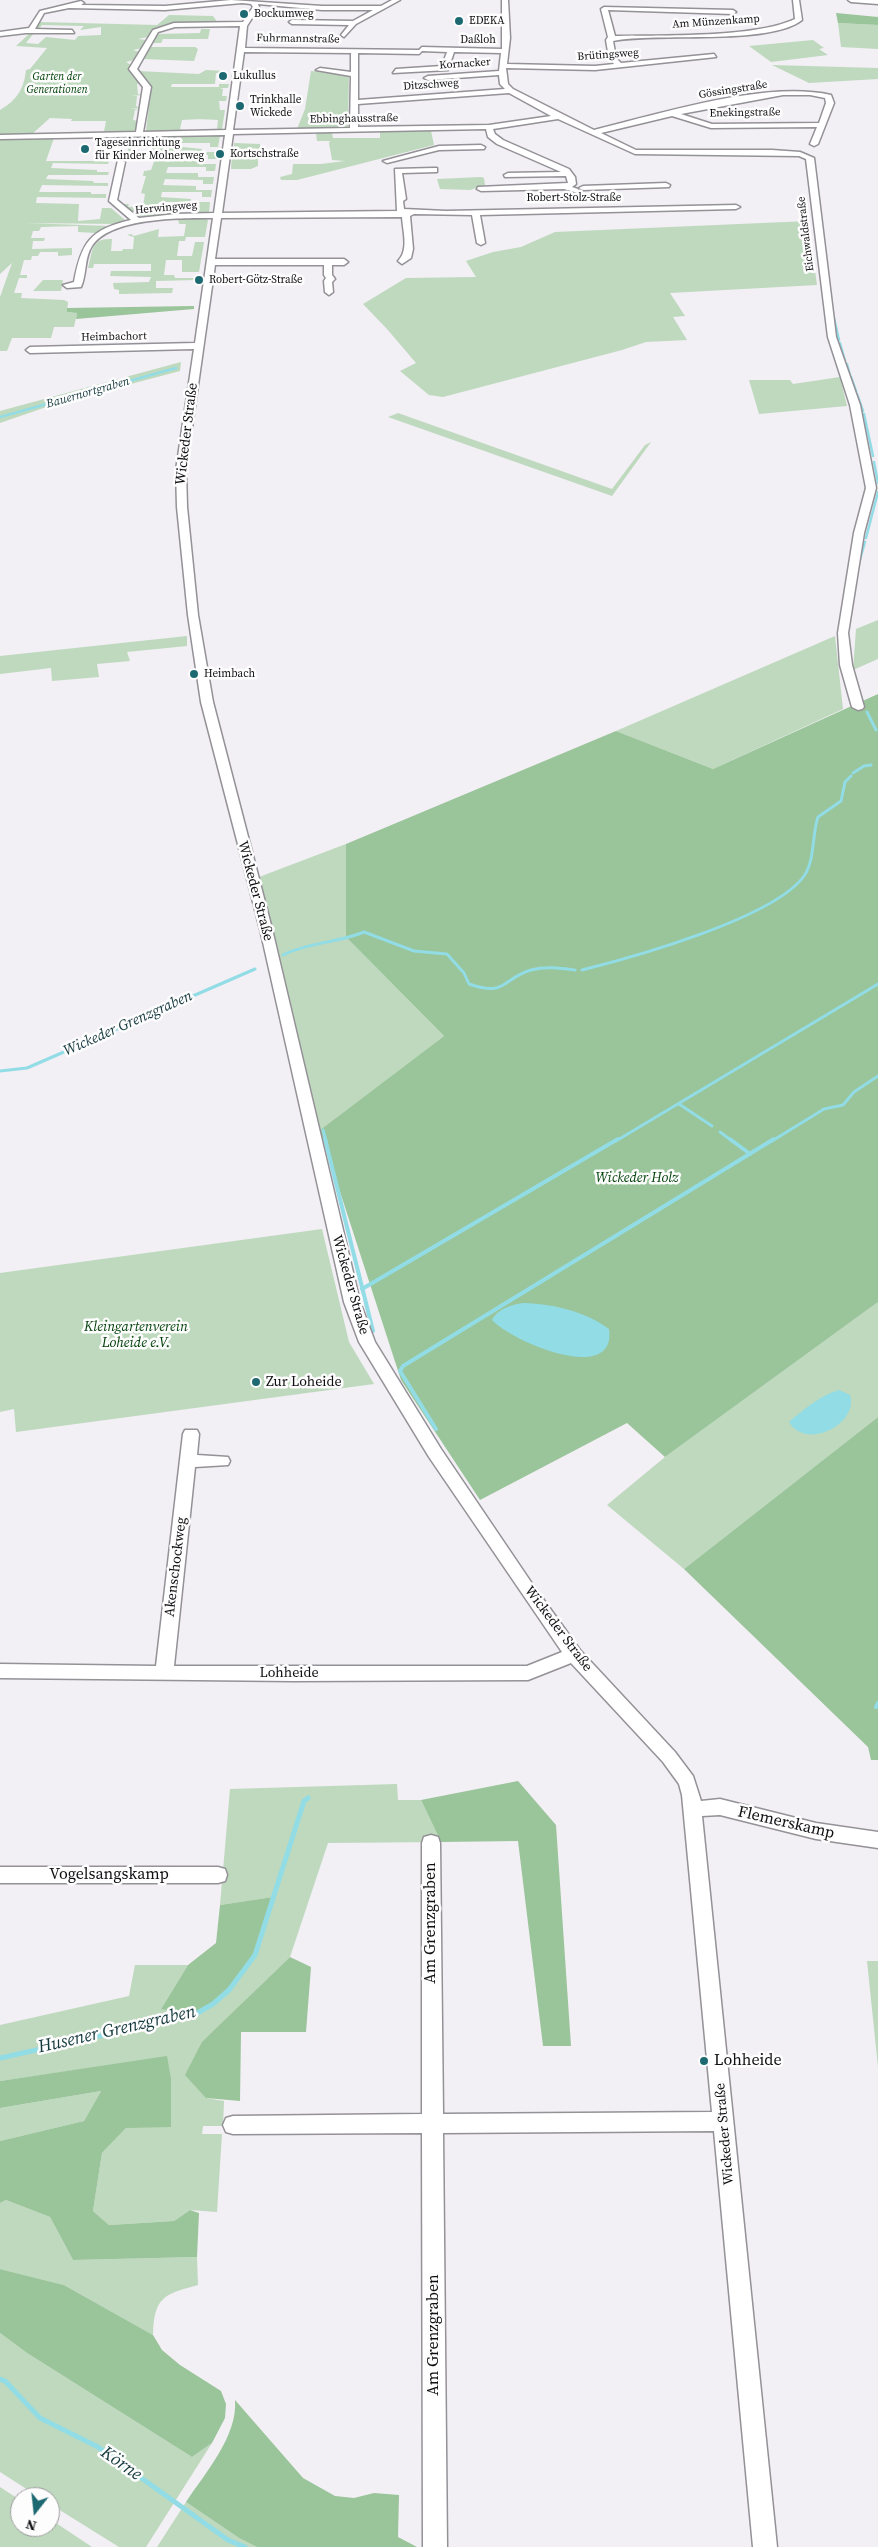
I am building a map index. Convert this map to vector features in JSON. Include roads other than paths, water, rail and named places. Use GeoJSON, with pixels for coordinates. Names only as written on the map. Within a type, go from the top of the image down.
{"type":"FeatureCollection","features":[{"type":"Feature","properties":{"kind":"street"},"geometry":{"type":"LineString","coordinates":[[72,7],[87,0]]}},
{"type":"Feature","properties":{"kind":"street"},"geometry":{"type":"LineString","coordinates":[[360,30],[346,32],[354,23],[397,0]]}},
{"type":"Feature","properties":{"kind":"street"},"geometry":{"type":"LineString","coordinates":[[505,0],[507,20],[503,70],[504,84],[510,91]]}},
{"type":"Feature","properties":{"kind":"street","name":"Am Münzenkamp"},"geometry":{"type":"LineString","coordinates":[[612,38],[732,32],[790,26],[799,20],[796,0]]}},
{"type":"Feature","properties":{"kind":"street"},"geometry":{"type":"LineString","coordinates":[[851,0],[878,2]]}},
{"type":"Feature","properties":{"kind":"street"},"geometry":{"type":"LineString","coordinates":[[27,31],[32,28],[42,12],[72,7],[165,8],[252,1],[322,8],[382,8]]}},
{"type":"Feature","properties":{"kind":"street","name":"Wickeder Straße"},"geometry":{"type":"LineString","coordinates":[[252,1],[256,7],[243,24],[240,32],[241,50],[209,262],[180,482],[202,674],[266,929],[352,1302],[367,1342],[435,1452],[574,1655],[669,1757],[687,1781],[694,1809],[764,2547]]}},
{"type":"Feature","properties":{"kind":"street"},"geometry":{"type":"LineString","coordinates":[[618,64],[608,40],[612,38],[604,9],[608,5],[733,12]]}},
{"type":"Feature","properties":{"kind":"street"},"geometry":{"type":"LineString","coordinates":[[292,22],[354,23]]}},
{"type":"Feature","properties":{"kind":"street"},"geometry":{"type":"LineString","coordinates":[[140,134],[147,87],[133,69],[155,31],[174,25],[243,24]]}},
{"type":"Feature","properties":{"kind":"street"},"geometry":{"type":"LineString","coordinates":[[0,34],[27,31],[72,32]]}},
{"type":"Feature","properties":{"kind":"street","name":"Fuhrmannstraße"},"geometry":{"type":"LineString","coordinates":[[241,50],[420,50]]}},
{"type":"Feature","properties":{"kind":"street","name":"Daßloh"},"geometry":{"type":"LineString","coordinates":[[420,50],[505,51]]}},
{"type":"Feature","properties":{"kind":"street","name":"Fuhrmannstraße"},"geometry":{"type":"LineString","coordinates":[[354,130],[355,51]]}},
{"type":"Feature","properties":{"kind":"street","name":"Daßloh"},"geometry":{"type":"LineString","coordinates":[[396,71],[410,72],[445,68],[451,59],[451,51]]}},
{"type":"Feature","properties":{"kind":"street","name":"Brütingsweg"},"geometry":{"type":"LineString","coordinates":[[503,70],[578,68],[714,56]]}},
{"type":"Feature","properties":{"kind":"street"},"geometry":{"type":"LineString","coordinates":[[320,70],[354,74]]}},
{"type":"Feature","properties":{"kind":"street","name":"Kornacker"},"geometry":{"type":"LineString","coordinates":[[428,78],[503,70]]}},
{"type":"Feature","properties":{"kind":"street","name":"Ditzschweg"},"geometry":{"type":"LineString","coordinates":[[354,102],[510,91]]}},
{"type":"Feature","properties":{"kind":"street","name":"Eichwaldstraße"},"geometry":{"type":"LineString","coordinates":[[510,91],[558,117],[629,151],[642,154],[772,152],[800,154],[810,158],[832,337],[854,405],[871,488],[860,533],[843,633],[846,665],[858,707]]}},
{"type":"Feature","properties":{"kind":"street","name":"Gössingstraße"},"geometry":{"type":"LineString","coordinates":[[593,133],[672,113],[740,100],[816,93],[824,94],[830,99],[814,144]]}},
{"type":"Feature","properties":{"kind":"street","name":"Enekingstraße"},"geometry":{"type":"LineString","coordinates":[[672,113],[711,126],[821,124]]}},
{"type":"Feature","properties":{"kind":"street","name":"Ebbinghausstraße"},"geometry":{"type":"LineString","coordinates":[[0,138],[489,128],[558,117]]}},
{"type":"Feature","properties":{"kind":"street"},"geometry":{"type":"LineString","coordinates":[[489,128],[491,135],[500,142],[570,174],[577,199],[574,211]]}},
{"type":"Feature","properties":{"kind":"street"},"geometry":{"type":"LineString","coordinates":[[387,161],[439,148],[481,147]]}},
{"type":"Feature","properties":{"kind":"street"},"geometry":{"type":"LineString","coordinates":[[121,162],[113,201],[137,221]]}},
{"type":"Feature","properties":{"kind":"street"},"geometry":{"type":"LineString","coordinates":[[402,261],[408,258],[409,249],[399,200],[402,199],[398,171],[434,170]]}},
{"type":"Feature","properties":{"kind":"street"},"geometry":{"type":"LineString","coordinates":[[508,175],[570,174]]}},
{"type":"Feature","properties":{"kind":"street"},"geometry":{"type":"LineString","coordinates":[[486,186],[574,188],[647,182],[666,185]]}},
{"type":"Feature","properties":{"kind":"street","name":"Robert-Stolz-Straße"},"geometry":{"type":"LineString","coordinates":[[216,216],[475,212],[506,206],[574,211],[736,207]]}},
{"type":"Feature","properties":{"kind":"street"},"geometry":{"type":"LineString","coordinates":[[475,212],[480,243]]}},
{"type":"Feature","properties":{"kind":"street","name":"Herwingweg"},"geometry":{"type":"LineString","coordinates":[[67,285],[78,285],[85,250],[93,239],[117,226],[166,217],[216,216]]}},
{"type":"Feature","properties":{"kind":"street"},"geometry":{"type":"LineString","coordinates":[[209,262],[344,262]]}},
{"type":"Feature","properties":{"kind":"street"},"geometry":{"type":"LineString","coordinates":[[328,262],[328,275],[331,279],[328,281],[329,292]]}},
{"type":"Feature","properties":{"kind":"street","name":"Heimbachort"},"geometry":{"type":"LineString","coordinates":[[30,350],[198,346]]}},
{"type":"Feature","properties":{"kind":"street","name":"Akenschockweg"},"geometry":{"type":"LineString","coordinates":[[164,1673],[192,1434]]}},
{"type":"Feature","properties":{"kind":"street"},"geometry":{"type":"LineString","coordinates":[[188,1461],[222,1461]]}},
{"type":"Feature","properties":{"kind":"street","name":"Lohheide"},"geometry":{"type":"LineString","coordinates":[[0,1671],[528,1673],[574,1655]]}},
{"type":"Feature","properties":{"kind":"street","name":"Flemerskamp"},"geometry":{"type":"LineString","coordinates":[[694,1809],[720,1807],[816,1831],[878,1840]]}},
{"type":"Feature","properties":{"kind":"street","name":"Am Grenzgraben"},"geometry":{"type":"LineString","coordinates":[[431,1843],[435,2547]]}},
{"type":"Feature","properties":{"kind":"street","name":"Vogelsangskamp"},"geometry":{"type":"LineString","coordinates":[[0,1875],[218,1875]]}},
{"type":"Feature","properties":{"kind":"street"},"geometry":{"type":"LineString","coordinates":[[233,2125],[723,2121]]}},
{"type":"Feature","properties":{"kind":"water"},"geometry":{"type":"Polygon","coordinates":[[[524,1303],[557,1307],[590,1317],[609,1329],[607,1346],[597,1355],[581,1357],[561,1354],[540,1348],[520,1339],[492,1320],[494,1316],[506,1308],[524,1303]]]}},
{"type":"Feature","properties":{"kind":"water"},"geometry":{"type":"Polygon","coordinates":[[[839,1390],[850,1395],[851,1406],[847,1416],[839,1424],[818,1434],[807,1434],[797,1430],[789,1422],[819,1399],[839,1390]]]}},
{"type":"Feature","properties":{"kind":"waterway","name":"Wickeder Grenzgraben"},"geometry":{"type":"LineString","coordinates":[[828,273],[829,284]]}},
{"type":"Feature","properties":{"kind":"waterway","name":"Wickeder Grenzgraben"},"geometry":{"type":"LineString","coordinates":[[834,318],[839,340]]}},
{"type":"Feature","properties":{"kind":"waterway","name":"Wickeder Grenzgraben"},"geometry":{"type":"LineString","coordinates":[[840,343],[845,361]]}},
{"type":"Feature","properties":{"kind":"waterway","name":"Wickeder Grenzgraben"},"geometry":{"type":"LineString","coordinates":[[847,364],[850,375]]}},
{"type":"Feature","properties":{"kind":"waterway","name":"Bauernortgraben"},"geometry":{"type":"LineString","coordinates":[[0,417],[176,368]]}},
{"type":"Feature","properties":{"kind":"waterway","name":"Wickeder Grenzgraben"},"geometry":{"type":"LineString","coordinates":[[851,377],[856,391]]}},
{"type":"Feature","properties":{"kind":"waterway","name":"Wickeder Grenzgraben"},"geometry":{"type":"LineString","coordinates":[[857,394],[863,411]]}},
{"type":"Feature","properties":{"kind":"waterway","name":"Wickeder Grenzgraben"},"geometry":{"type":"LineString","coordinates":[[864,414],[873,456]]}},
{"type":"Feature","properties":{"kind":"waterway","name":"Wickeder Grenzgraben"},"geometry":{"type":"LineString","coordinates":[[874,462],[878,483]]}},
{"type":"Feature","properties":{"kind":"waterway","name":"Wickeder Grenzgraben"},"geometry":{"type":"LineString","coordinates":[[866,538],[878,492]]}},
{"type":"Feature","properties":{"kind":"waterway","name":"Wickeder Grenzgraben"},"geometry":{"type":"LineString","coordinates":[[859,563],[865,542]]}},
{"type":"Feature","properties":{"kind":"waterway","name":"Wickeder Grenzgraben"},"geometry":{"type":"LineString","coordinates":[[867,712],[876,730]]}},
{"type":"Feature","properties":{"kind":"waterway","name":"Wickeder Grenzgraben"},"geometry":{"type":"LineString","coordinates":[[853,773],[864,766],[871,765]]}},
{"type":"Feature","properties":{"kind":"waterway","name":"Wickeder Grenzgraben"},"geometry":{"type":"LineString","coordinates":[[582,970],[634,956],[701,934],[764,907],[788,892],[808,870],[818,817],[841,801],[845,782],[851,776]]}},
{"type":"Feature","properties":{"kind":"waterway","name":"Wickeder Grenzgraben"},"geometry":{"type":"LineString","coordinates":[[283,955],[303,947],[364,932],[414,951],[447,954],[464,973],[469,984],[481,988],[497,988],[531,970],[542,968],[575,970]]}},
{"type":"Feature","properties":{"kind":"waterway","name":"Wickeder Grenzgraben"},"geometry":{"type":"LineString","coordinates":[[0,1071],[27,1068],[255,969]]}},
{"type":"Feature","properties":{"kind":"waterway"},"geometry":{"type":"LineString","coordinates":[[616,1141],[878,984]]}},
{"type":"Feature","properties":{"kind":"waterway"},"geometry":{"type":"LineString","coordinates":[[772,1141],[824,1109],[843,1105],[854,1092],[878,1076]]}},
{"type":"Feature","properties":{"kind":"waterway"},"geometry":{"type":"LineString","coordinates":[[679,1104],[712,1126]]}},
{"type":"Feature","properties":{"kind":"waterway"},"geometry":{"type":"LineString","coordinates":[[323,1130],[326,1141]]}},
{"type":"Feature","properties":{"kind":"waterway"},"geometry":{"type":"LineString","coordinates":[[720,1132],[732,1141]]}},
{"type":"Feature","properties":{"kind":"waterway"},"geometry":{"type":"LineString","coordinates":[[325,1139],[362,1289]]}},
{"type":"Feature","properties":{"kind":"waterway"},"geometry":{"type":"LineString","coordinates":[[362,1289],[618,1139]]}},
{"type":"Feature","properties":{"kind":"waterway"},"geometry":{"type":"LineString","coordinates":[[730,1139],[750,1154]]}},
{"type":"Feature","properties":{"kind":"waterway"},"geometry":{"type":"LineString","coordinates":[[750,1154],[774,1139]]}},
{"type":"Feature","properties":{"kind":"waterway"},"geometry":{"type":"LineString","coordinates":[[436,1429],[400,1371],[403,1366],[750,1154]]}},
{"type":"Feature","properties":{"kind":"waterway"},"geometry":{"type":"LineString","coordinates":[[362,1289],[373,1331]]}},
{"type":"Feature","properties":{"kind":"waterway","name":"Husener Grenzgraben"},"geometry":{"type":"LineString","coordinates":[[876,1707],[878,1703]]}},
{"type":"Feature","properties":{"kind":"waterway","name":"Husener Grenzgraben"},"geometry":{"type":"LineString","coordinates":[[0,2058],[194,2015],[213,2004],[229,1990],[255,1955],[304,1801],[308,1798]]}},
{"type":"Feature","properties":{"kind":"waterway","name":"Körne"},"geometry":{"type":"LineString","coordinates":[[0,2379],[5,2381],[40,2418],[98,2447],[228,2540],[245,2547]]}},
{"type":"Feature","properties":{"kind":"place","name":"Bockumweg"},"geometry":{"type":"Point","coordinates":[244,14]}},
{"type":"Feature","properties":{"kind":"place","name":"EDEKA"},"geometry":{"type":"Point","coordinates":[459,21]}},
{"type":"Feature","properties":{"kind":"place","name":"Lukullus"},"geometry":{"type":"Point","coordinates":[223,76]}},
{"type":"Feature","properties":{"kind":"place","name":"Trinkhalle Wickede"},"geometry":{"type":"Point","coordinates":[240,106]}},
{"type":"Feature","properties":{"kind":"place","name":"Tageseinrichtung für Kinder Molnerweg"},"geometry":{"type":"Point","coordinates":[85,149]}},
{"type":"Feature","properties":{"kind":"place","name":"Kortschstraße"},"geometry":{"type":"Point","coordinates":[220,154]}},
{"type":"Feature","properties":{"kind":"place","name":"Robert-Götz-Straße"},"geometry":{"type":"Point","coordinates":[199,280]}},
{"type":"Feature","properties":{"kind":"place","name":"Heimbach"},"geometry":{"type":"Point","coordinates":[194,674]}},
{"type":"Feature","properties":{"kind":"place","name":"Zur Loheide"},"geometry":{"type":"Point","coordinates":[256,1382]}},
{"type":"Feature","properties":{"kind":"place","name":"Lohheide"},"geometry":{"type":"Point","coordinates":[704,2061]}},
{"type":"Feature","properties":{"kind":"park label","name":"Garten der Generationen"},"geometry":{"type":"Point","coordinates":[57,83]}},
{"type":"Feature","properties":{"kind":"park label","name":"Wickeder Holz"},"geometry":{"type":"Point","coordinates":[637,1178]}},
{"type":"Feature","properties":{"kind":"park label","name":"Kleingartenverein Loheide e.V."},"geometry":{"type":"Point","coordinates":[136,1335]}}]}
